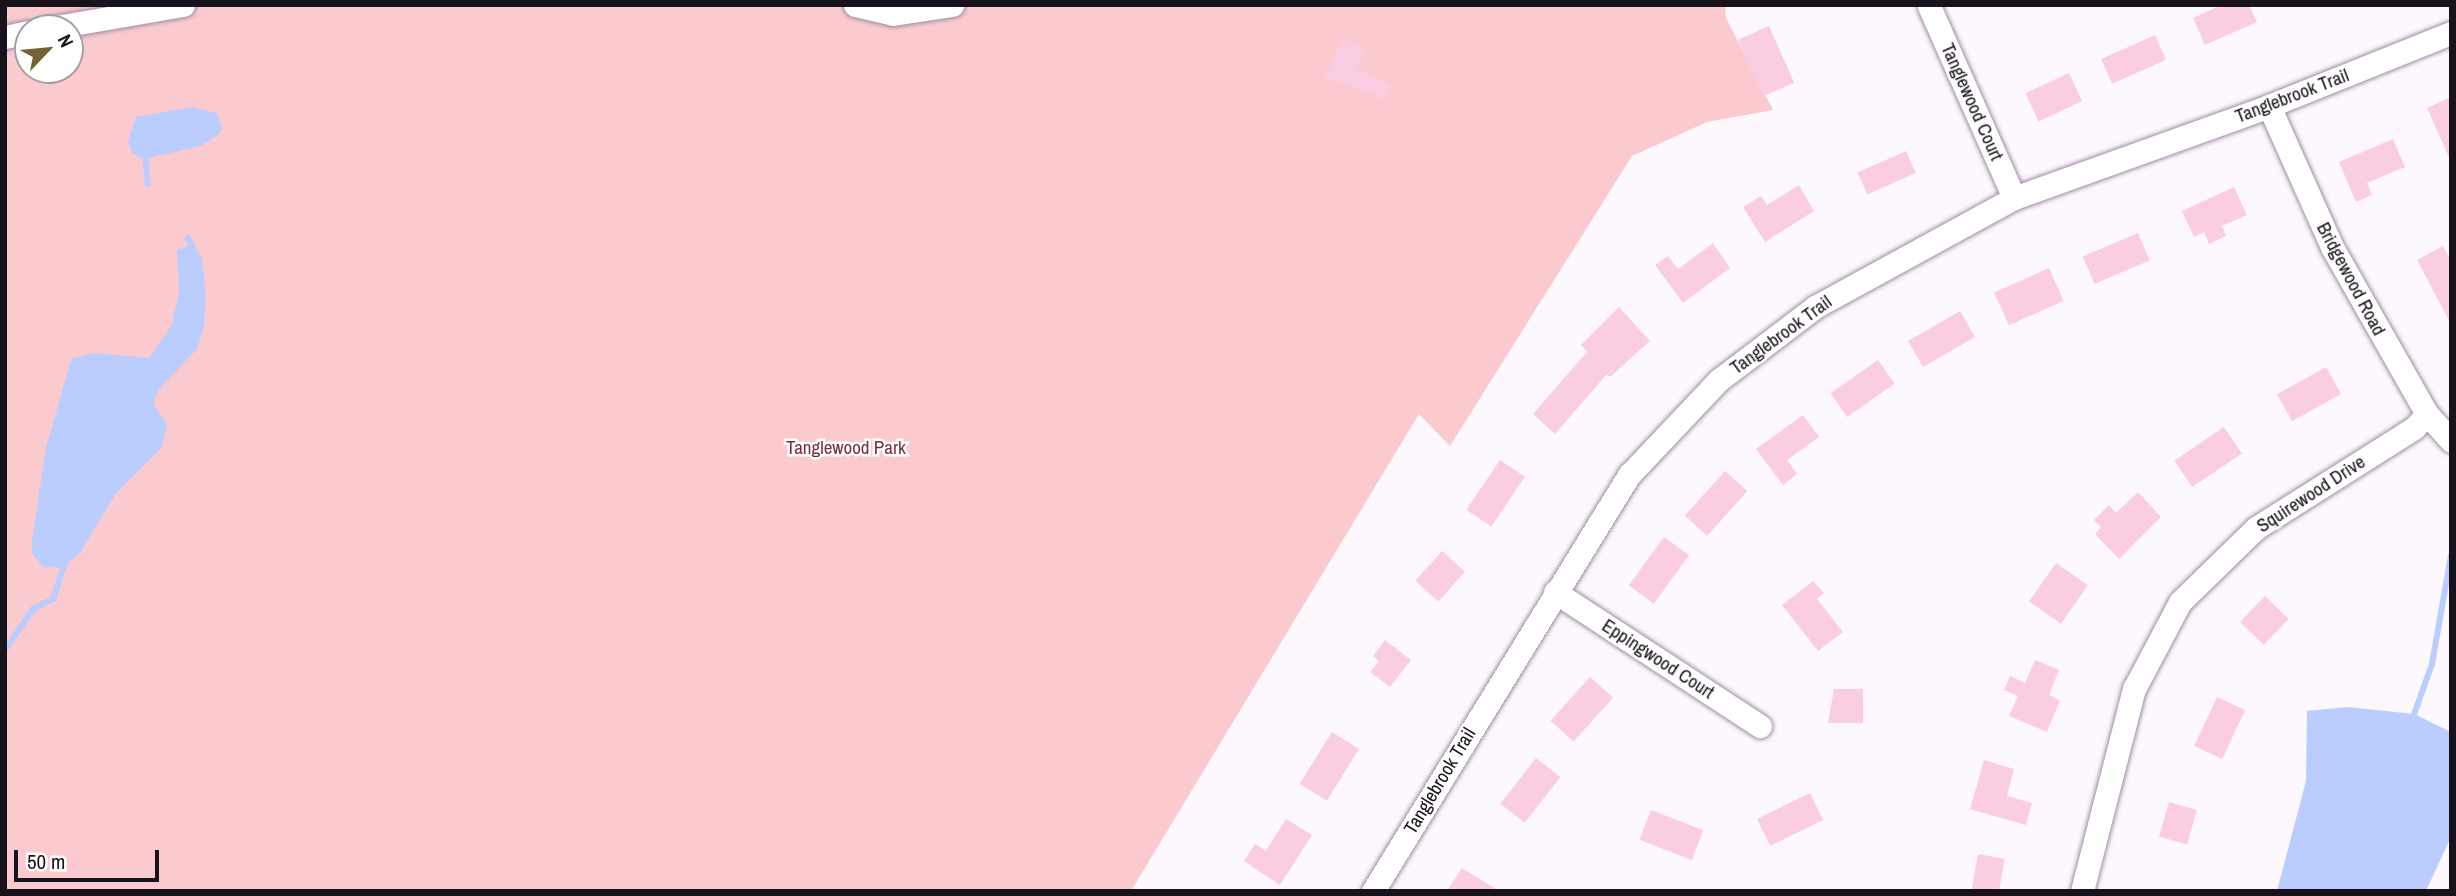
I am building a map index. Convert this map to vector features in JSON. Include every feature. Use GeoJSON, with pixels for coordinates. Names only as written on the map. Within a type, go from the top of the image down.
{"type":"FeatureCollection","features":[{"type":"Feature","properties":{"kind":"street"},"geometry":{"type":"LineString","coordinates":[[84,22],[183,5]]}},
{"type":"Feature","properties":{"kind":"street"},"geometry":{"type":"LineString","coordinates":[[855,5],[893,14],[952,5]]}},
{"type":"Feature","properties":{"kind":"street","name":"Tanglewood Court"},"geometry":{"type":"LineString","coordinates":[[1930,6],[2014,198]]}},
{"type":"Feature","properties":{"kind":"street","name":"Tanglebrook Trail"},"geometry":{"type":"LineString","coordinates":[[1373,891],[1630,474],[1719,380],[1815,307],[2014,198],[2269,106],[2451,33]]}},
{"type":"Feature","properties":{"kind":"street","name":"Bridgewood Road"},"geometry":{"type":"LineString","coordinates":[[2269,106],[2332,247],[2427,414],[2451,441]]}},
{"type":"Feature","properties":{"kind":"street","name":"Squirewood Drive"},"geometry":{"type":"LineString","coordinates":[[2082,891],[2134,689],[2180,602],[2256,528],[2414,428],[2427,414]]}},
{"type":"Feature","properties":{"kind":"street","name":"Eppingwood Court"},"geometry":{"type":"LineString","coordinates":[[1555,592],[1760,726]]}},
{"type":"Feature","properties":{"kind":"green space","name":"Tanglewood Park"},"geometry":{"type":"Polygon","coordinates":[[[5,5],[1725,5],[1726,18],[1773,110],[1707,122],[1632,156],[1450,446],[1419,414],[1131,891],[5,891],[5,5]]]}},
{"type":"Feature","properties":{"kind":"water"},"geometry":{"type":"Polygon","coordinates":[[[192,107],[217,113],[222,128],[219,134],[201,146],[143,159],[132,153],[128,142],[136,117],[192,107]]]}},
{"type":"Feature","properties":{"kind":"water"},"geometry":{"type":"Polygon","coordinates":[[[191,245],[202,258],[206,295],[204,326],[197,349],[159,389],[153,404],[167,424],[162,447],[116,493],[80,553],[62,568],[43,567],[32,553],[32,540],[46,448],[70,363],[73,358],[95,353],[149,358],[172,325],[179,292],[177,250],[191,245]]]}},
{"type":"Feature","properties":{"kind":"water"},"geometry":{"type":"Polygon","coordinates":[[[2348,707],[2414,714],[2451,732],[2451,837],[2426,891],[2277,891],[2306,781],[2307,711],[2348,707]]]}},
{"type":"Feature","properties":{"kind":"building"},"geometry":{"type":"Polygon","coordinates":[[[2222,5],[2249,5],[2257,22],[2205,45],[2193,18],[2222,5]]]}},
{"type":"Feature","properties":{"kind":"building"},"geometry":{"type":"Polygon","coordinates":[[[1769,26],[1794,83],[1763,96],[1738,40],[1769,26]]]}},
{"type":"Feature","properties":{"kind":"building"},"geometry":{"type":"Polygon","coordinates":[[[2155,35],[2166,60],[2112,84],[2101,59],[2155,35]]]}},
{"type":"Feature","properties":{"kind":"building"},"geometry":{"type":"Polygon","coordinates":[[[1343,39],[1366,49],[1357,69],[1391,85],[1384,99],[1325,77],[1343,39]]]}},
{"type":"Feature","properties":{"kind":"building"},"geometry":{"type":"Polygon","coordinates":[[[2069,73],[2082,101],[2039,121],[2025,93],[2069,73]]]}},
{"type":"Feature","properties":{"kind":"building"},"geometry":{"type":"Polygon","coordinates":[[[2451,97],[2451,162],[2427,108],[2451,97]]]}},
{"type":"Feature","properties":{"kind":"building"},"geometry":{"type":"Polygon","coordinates":[[[2393,139],[2405,167],[2367,183],[2372,195],[2356,202],[2339,162],[2393,139]]]}},
{"type":"Feature","properties":{"kind":"building"},"geometry":{"type":"Polygon","coordinates":[[[1906,151],[1916,173],[1867,194],[1858,173],[1906,151]]]}},
{"type":"Feature","properties":{"kind":"building"},"geometry":{"type":"Polygon","coordinates":[[[1799,185],[1814,211],[1765,242],[1743,207],[1761,196],[1767,205],[1799,185]]]}},
{"type":"Feature","properties":{"kind":"building"},"geometry":{"type":"Polygon","coordinates":[[[2234,187],[2247,215],[2222,226],[2226,236],[2209,244],[2204,232],[2194,237],[2182,211],[2234,187]]]}},
{"type":"Feature","properties":{"kind":"building"},"geometry":{"type":"Polygon","coordinates":[[[2138,233],[2150,261],[2094,284],[2083,256],[2138,233]]]}},
{"type":"Feature","properties":{"kind":"building"},"geometry":{"type":"Polygon","coordinates":[[[1713,243],[1730,268],[1683,303],[1655,265],[1668,256],[1678,269],[1713,243]]]}},
{"type":"Feature","properties":{"kind":"building"},"geometry":{"type":"Polygon","coordinates":[[[2443,246],[2451,261],[2451,324],[2417,260],[2443,246]]]}},
{"type":"Feature","properties":{"kind":"building"},"geometry":{"type":"Polygon","coordinates":[[[2049,268],[2064,301],[2009,325],[1994,292],[2049,268]]]}},
{"type":"Feature","properties":{"kind":"building"},"geometry":{"type":"Polygon","coordinates":[[[1619,307],[1650,341],[1610,377],[1607,374],[1555,434],[1533,414],[1587,352],[1581,345],[1619,307]]]}},
{"type":"Feature","properties":{"kind":"building"},"geometry":{"type":"Polygon","coordinates":[[[1960,311],[1975,337],[1923,367],[1908,341],[1960,311]]]}},
{"type":"Feature","properties":{"kind":"building"},"geometry":{"type":"Polygon","coordinates":[[[1878,360],[1895,384],[1847,417],[1830,393],[1878,360]]]}},
{"type":"Feature","properties":{"kind":"building"},"geometry":{"type":"Polygon","coordinates":[[[2326,367],[2341,394],[2292,421],[2277,394],[2326,367]]]}},
{"type":"Feature","properties":{"kind":"building"},"geometry":{"type":"Polygon","coordinates":[[[1803,415],[1819,437],[1787,460],[1797,474],[1783,485],[1756,449],[1803,415]]]}},
{"type":"Feature","properties":{"kind":"building"},"geometry":{"type":"Polygon","coordinates":[[[2224,427],[2242,454],[2192,487],[2174,461],[2224,427]]]}},
{"type":"Feature","properties":{"kind":"building"},"geometry":{"type":"Polygon","coordinates":[[[1500,460],[1525,477],[1491,527],[1466,510],[1500,460]]]}},
{"type":"Feature","properties":{"kind":"building"},"geometry":{"type":"Polygon","coordinates":[[[1725,471],[1747,491],[1707,536],[1685,516],[1725,471]]]}},
{"type":"Feature","properties":{"kind":"building"},"geometry":{"type":"Polygon","coordinates":[[[2138,492],[2161,517],[2119,559],[2095,534],[2101,527],[2094,520],[2109,505],[2116,513],[2138,492]]]}},
{"type":"Feature","properties":{"kind":"building"},"geometry":{"type":"Polygon","coordinates":[[[1664,537],[1689,555],[1654,604],[1629,586],[1664,537]]]}},
{"type":"Feature","properties":{"kind":"building"},"geometry":{"type":"Polygon","coordinates":[[[1442,551],[1465,572],[1438,601],[1415,581],[1442,551]]]}},
{"type":"Feature","properties":{"kind":"building"},"geometry":{"type":"Polygon","coordinates":[[[2056,563],[2088,585],[2061,624],[2029,602],[2056,563]]]}},
{"type":"Feature","properties":{"kind":"building"},"geometry":{"type":"Polygon","coordinates":[[[1813,581],[1824,593],[1817,599],[1843,632],[1818,651],[1782,605],[1813,581]]]}},
{"type":"Feature","properties":{"kind":"building"},"geometry":{"type":"Polygon","coordinates":[[[2265,596],[2289,619],[2264,645],[2240,622],[2265,596]]]}},
{"type":"Feature","properties":{"kind":"building"},"geometry":{"type":"Polygon","coordinates":[[[1385,640],[1411,660],[1390,687],[1370,672],[1379,661],[1373,656],[1385,640]]]}},
{"type":"Feature","properties":{"kind":"building"},"geometry":{"type":"Polygon","coordinates":[[[2035,660],[2059,670],[2049,695],[2060,700],[2047,732],[2009,716],[2018,696],[2004,690],[2010,676],[2025,683],[2035,660]]]}},
{"type":"Feature","properties":{"kind":"building"},"geometry":{"type":"Polygon","coordinates":[[[1590,677],[1613,698],[1574,742],[1551,721],[1590,677]]]}},
{"type":"Feature","properties":{"kind":"building"},"geometry":{"type":"Polygon","coordinates":[[[1834,689],[1863,689],[1863,723],[1828,723],[1834,689]]]}},
{"type":"Feature","properties":{"kind":"building"},"geometry":{"type":"Polygon","coordinates":[[[2217,697],[2245,710],[2222,759],[2194,746],[2217,697]]]}},
{"type":"Feature","properties":{"kind":"building"},"geometry":{"type":"Polygon","coordinates":[[[1332,732],[1359,749],[1327,801],[1300,784],[1332,732]]]}},
{"type":"Feature","properties":{"kind":"building"},"geometry":{"type":"Polygon","coordinates":[[[1536,758],[1560,777],[1525,823],[1500,804],[1536,758]]]}},
{"type":"Feature","properties":{"kind":"building"},"geometry":{"type":"Polygon","coordinates":[[[1984,760],[2014,769],[2007,796],[2032,803],[2026,825],[1970,809],[1984,760]]]}},
{"type":"Feature","properties":{"kind":"building"},"geometry":{"type":"Polygon","coordinates":[[[1810,793],[1823,820],[1770,846],[1757,819],[1810,793]]]}},
{"type":"Feature","properties":{"kind":"building"},"geometry":{"type":"Polygon","coordinates":[[[2169,802],[2197,810],[2187,845],[2159,837],[2169,802]]]}},
{"type":"Feature","properties":{"kind":"building"},"geometry":{"type":"Polygon","coordinates":[[[1651,810],[1703,830],[1692,860],[1640,840],[1651,810]]]}},
{"type":"Feature","properties":{"kind":"building"},"geometry":{"type":"Polygon","coordinates":[[[1286,819],[1312,835],[1280,885],[1244,861],[1255,844],[1266,851],[1286,819]]]}},
{"type":"Feature","properties":{"kind":"building"},"geometry":{"type":"Polygon","coordinates":[[[1978,854],[2005,859],[1999,891],[1972,888],[1978,854]]]}},
{"type":"Feature","properties":{"kind":"building"},"geometry":{"type":"Polygon","coordinates":[[[1462,868],[1499,891],[1447,891],[1462,868]]]}},
{"type":"Feature","properties":{"kind":"waterway"},"geometry":{"type":"LineString","coordinates":[[145,152],[148,184]]}},
{"type":"Feature","properties":{"kind":"waterway"},"geometry":{"type":"LineString","coordinates":[[188,238],[195,252]]}},
{"type":"Feature","properties":{"kind":"waterway"},"geometry":{"type":"LineString","coordinates":[[2412,720],[2432,664],[2451,555]]}},
{"type":"Feature","properties":{"kind":"waterway"},"geometry":{"type":"LineString","coordinates":[[5,650],[33,609],[53,599],[66,559]]}}]}
